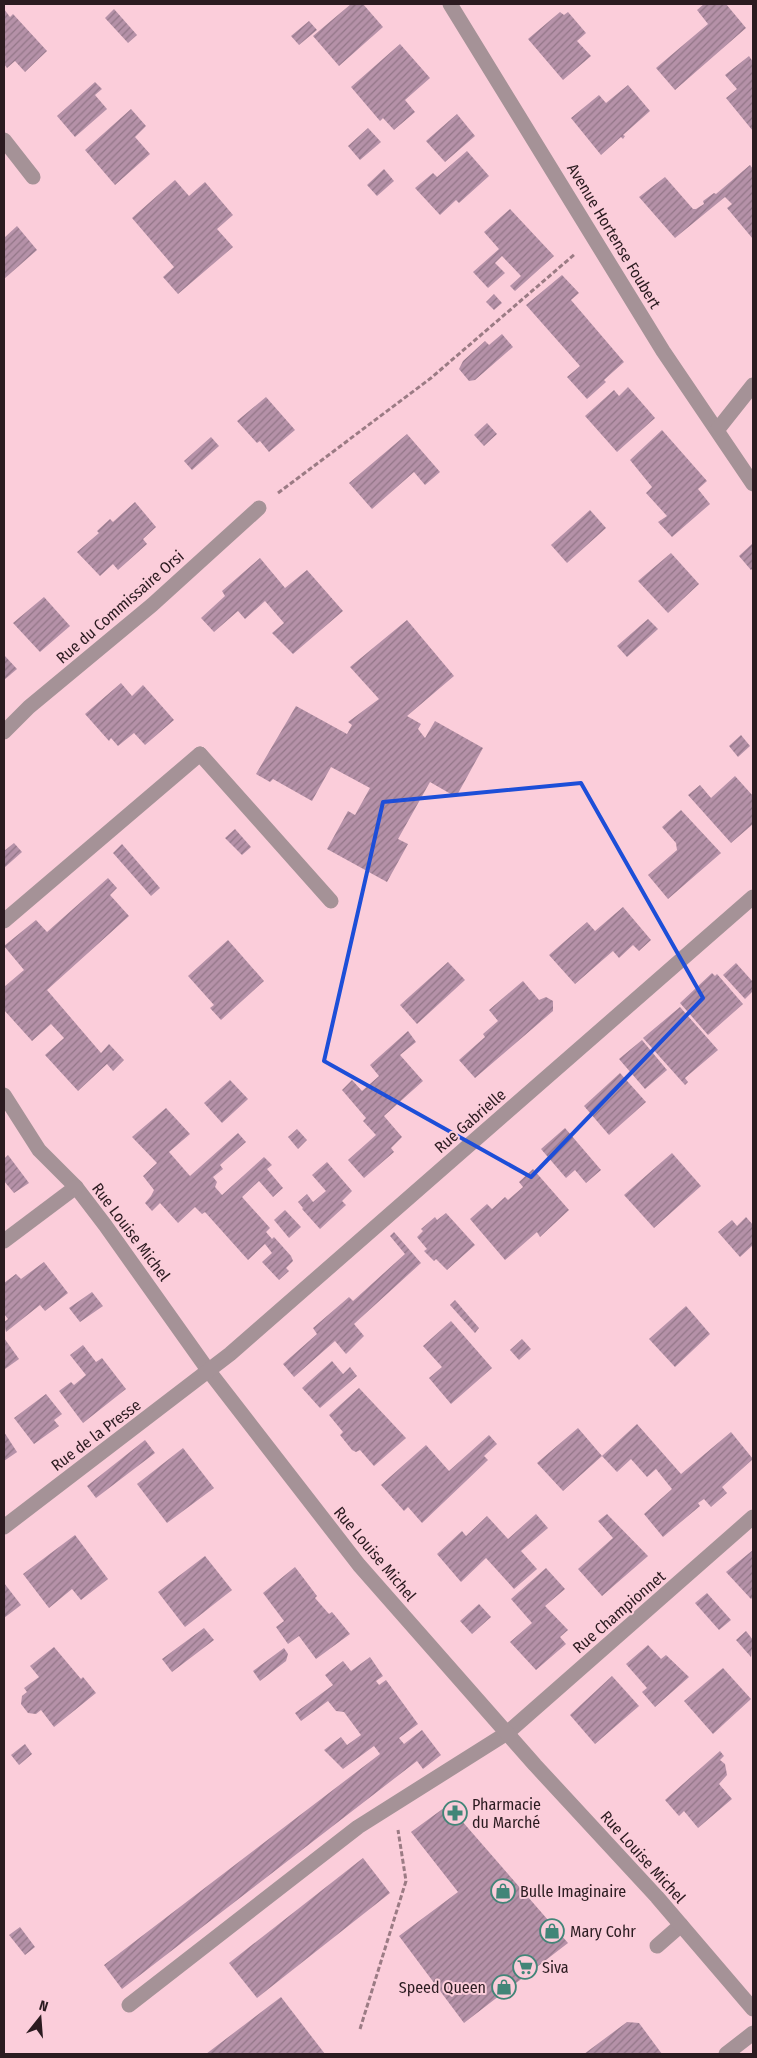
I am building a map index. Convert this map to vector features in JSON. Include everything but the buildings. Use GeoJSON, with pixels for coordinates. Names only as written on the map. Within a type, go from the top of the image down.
{"type":"FeatureCollection","features":[{"type":"Feature","properties":{"kind":"street","name":"Avenue Hortense Foubert"},"geometry":{"type":"LineString","coordinates":[[450,4],[663,351],[718,429],[753,484]]}},
{"type":"Feature","properties":{"kind":"street"},"geometry":{"type":"LineString","coordinates":[[4,140],[33,177]]}},
{"type":"Feature","properties":{"kind":"street"},"geometry":{"type":"LineString","coordinates":[[718,429],[753,385]]}},
{"type":"Feature","properties":{"kind":"street","name":"Rue du Commissaire Orsi"},"geometry":{"type":"LineString","coordinates":[[4,732],[28,707],[152,605],[259,508]]}},
{"type":"Feature","properties":{"kind":"street"},"geometry":{"type":"LineString","coordinates":[[4,921],[200,754],[331,901]]}},
{"type":"Feature","properties":{"kind":"street","name":"Rue Gabrielle"},"geometry":{"type":"LineString","coordinates":[[208,1370],[260,1328],[753,897]]}},
{"type":"Feature","properties":{"kind":"street","name":"Rue Louise Michel"},"geometry":{"type":"LineString","coordinates":[[4,1095],[39,1150],[76,1187],[185,1335],[208,1370],[359,1565],[507,1733],[681,1925],[753,2009]]}},
{"type":"Feature","properties":{"kind":"street"},"geometry":{"type":"LineString","coordinates":[[4,1241],[76,1187]]}},
{"type":"Feature","properties":{"kind":"street","name":"Rue de la Presse"},"geometry":{"type":"LineString","coordinates":[[4,1527],[208,1370]]}},
{"type":"Feature","properties":{"kind":"street","name":"Rue Championnet"},"geometry":{"type":"LineString","coordinates":[[130,2005],[358,1827],[507,1733],[753,1517]]}},
{"type":"Feature","properties":{"kind":"street"},"geometry":{"type":"LineString","coordinates":[[657,1946],[681,1925]]}},
{"type":"Feature","properties":{"kind":"street"},"geometry":{"type":"LineString","coordinates":[[726,2054],[753,2034]]}},
{"type":"Feature","properties":{"kind":"path"},"geometry":{"type":"LineString","coordinates":[[259,508],[431,378],[594,237]]}},
{"type":"Feature","properties":{"kind":"path"},"geometry":{"type":"LineString","coordinates":[[360,2029],[406,1881],[394,1804]]}},
{"type":"Feature","properties":{"kind":"highlighted area"},"geometry":{"type":"Polygon","coordinates":[[[581,783],[703,998],[531,1177],[324,1061],[383,802],[581,783]]]}},
{"type":"Feature","properties":{"kind":"place","name":"Pharmacie du Marché"},"geometry":{"type":"Point","coordinates":[455,1813]}},
{"type":"Feature","properties":{"kind":"place","name":"Bulle Imaginaire"},"geometry":{"type":"Point","coordinates":[503,1891]}},
{"type":"Feature","properties":{"kind":"place","name":"Mary Cohr"},"geometry":{"type":"Point","coordinates":[552,1931]}},
{"type":"Feature","properties":{"kind":"place","name":"Siva"},"geometry":{"type":"Point","coordinates":[525,1967]}},
{"type":"Feature","properties":{"kind":"place","name":"Speed Queen"},"geometry":{"type":"Point","coordinates":[504,1987]}}]}
